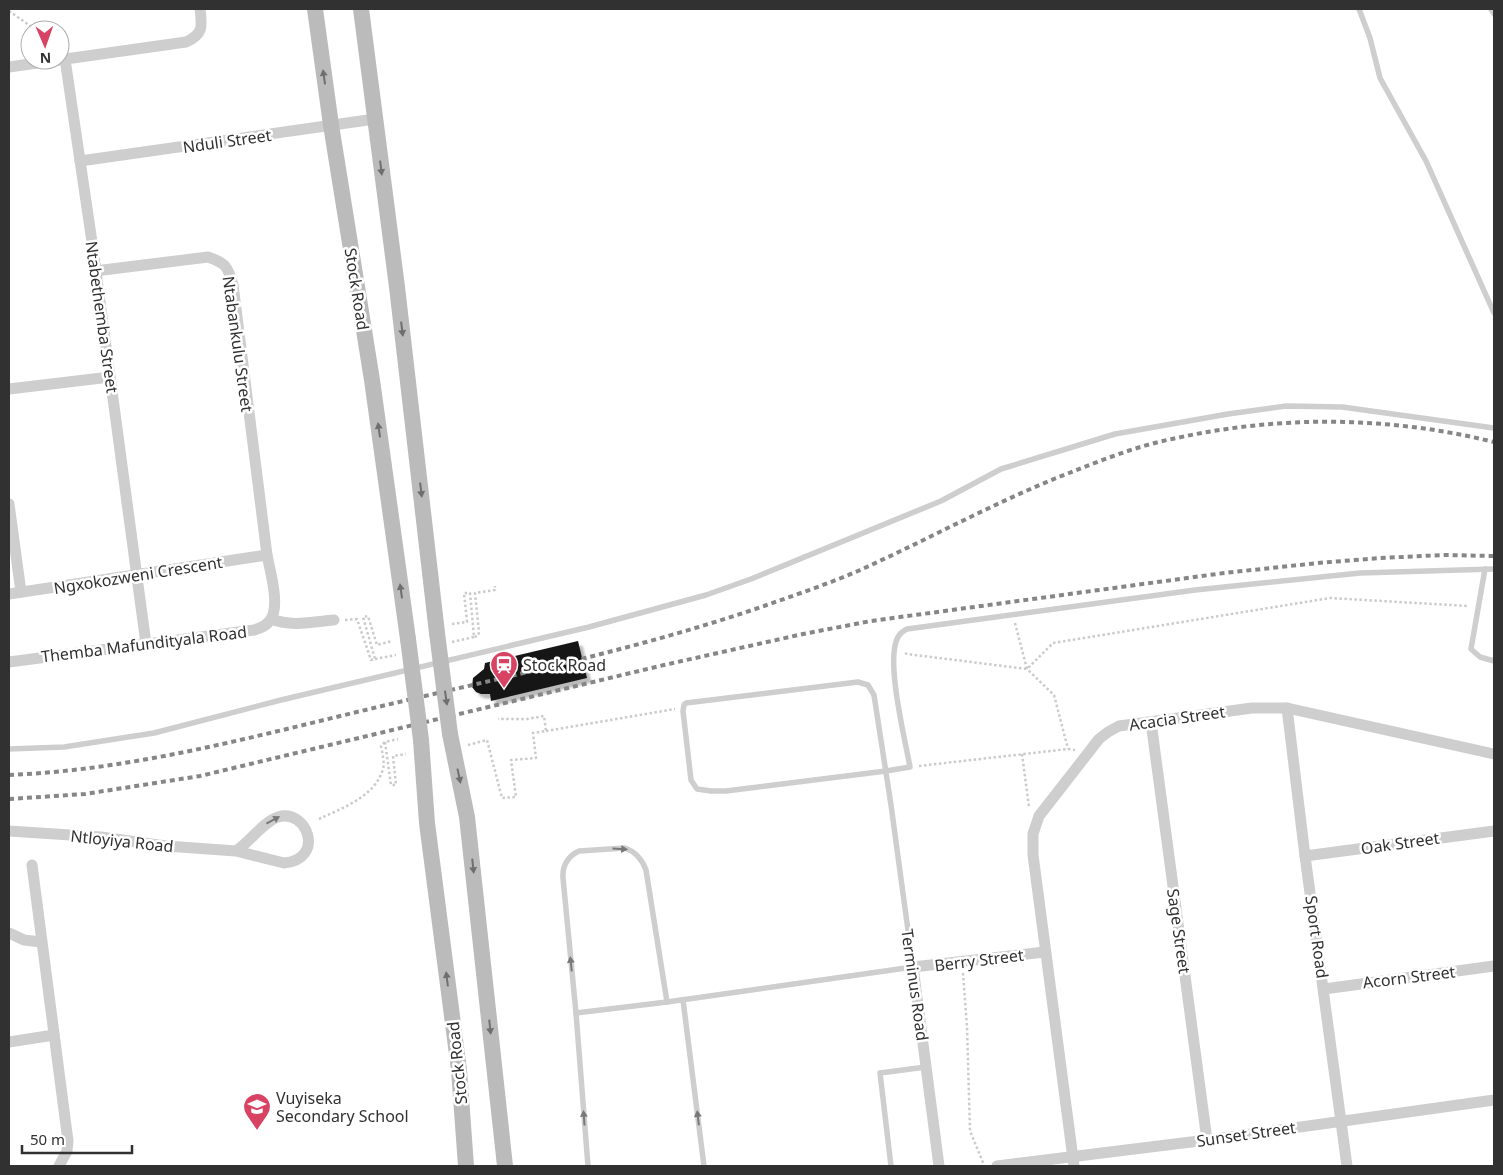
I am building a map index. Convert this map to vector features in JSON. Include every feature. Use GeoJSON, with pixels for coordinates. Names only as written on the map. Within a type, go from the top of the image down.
{"type":"FeatureCollection","features":[{"type":"Feature","properties":{"kind":"main road","name":"Stock Road"},"geometry":{"type":"LineString","coordinates":[[315,9],[331,125],[372,380],[400,640],[421,740],[427,823],[459,1070],[466,1166]]}},
{"type":"Feature","properties":{"kind":"main road"},"geometry":{"type":"LineString","coordinates":[[360,9],[444,628],[450,734],[468,818],[505,1166]]}},
{"type":"Feature","properties":{"kind":"street"},"geometry":{"type":"LineString","coordinates":[[70,58],[186,42],[199,35],[201,29],[200,9]]}},
{"type":"Feature","properties":{"kind":"street","name":"Ntabethemba Street"},"geometry":{"type":"LineString","coordinates":[[66,70],[80,161],[146,644]]}},
{"type":"Feature","properties":{"kind":"street","name":"Nduli Street"},"geometry":{"type":"LineString","coordinates":[[80,161],[375,120]]}},
{"type":"Feature","properties":{"kind":"street","name":"Ntabankulu Street"},"geometry":{"type":"LineString","coordinates":[[95,271],[208,257],[221,261],[229,270],[267,555]]}},
{"type":"Feature","properties":{"kind":"street"},"geometry":{"type":"LineString","coordinates":[[9,390],[110,377]]}},
{"type":"Feature","properties":{"kind":"street"},"geometry":{"type":"LineString","coordinates":[[9,504],[21,592]]}},
{"type":"Feature","properties":{"kind":"street"},"geometry":{"type":"LineString","coordinates":[[267,555],[274,592],[274,609],[271,619],[283,624],[334,620]]}},
{"type":"Feature","properties":{"kind":"street","name":"Ngxokozweni Crescent"},"geometry":{"type":"LineString","coordinates":[[9,594],[267,555]]}},
{"type":"Feature","properties":{"kind":"street","name":"Themba Mafundityala Road"},"geometry":{"type":"LineString","coordinates":[[9,662],[254,630],[264,626],[271,619]]}},
{"type":"Feature","properties":{"kind":"street","name":"Acacia Street"},"geometry":{"type":"LineString","coordinates":[[1073,1161],[1033,855],[1033,834],[1039,816],[1099,739],[1119,726],[1252,708],[1287,708],[1494,754]]}},
{"type":"Feature","properties":{"kind":"street","name":"Sport Road"},"geometry":{"type":"LineString","coordinates":[[1287,708],[1347,1166]]}},
{"type":"Feature","properties":{"kind":"street","name":"Sage Street"},"geometry":{"type":"LineString","coordinates":[[1151,722],[1207,1140]]}},
{"type":"Feature","properties":{"kind":"street","name":"Ntloyiya Road"},"geometry":{"type":"LineString","coordinates":[[9,831],[101,837],[166,846],[236,851],[284,863],[292,862],[304,854],[309,842],[302,824],[289,816],[279,816],[264,825],[249,841],[236,851]]}},
{"type":"Feature","properties":{"kind":"street","name":"Oak Street"},"geometry":{"type":"LineString","coordinates":[[1305,856],[1494,831]]}},
{"type":"Feature","properties":{"kind":"street"},"geometry":{"type":"LineString","coordinates":[[32,865],[68,1142],[67,1151],[59,1166]]}},
{"type":"Feature","properties":{"kind":"street"},"geometry":{"type":"LineString","coordinates":[[9,933],[24,940],[41,942]]}},
{"type":"Feature","properties":{"kind":"street","name":"Berry Street"},"geometry":{"type":"LineString","coordinates":[[913,967],[1045,952]]}},
{"type":"Feature","properties":{"kind":"street","name":"Acorn Street"},"geometry":{"type":"LineString","coordinates":[[1324,989],[1494,966]]}},
{"type":"Feature","properties":{"kind":"street","name":"Terminus Road"},"geometry":{"type":"LineString","coordinates":[[913,967],[939,1166]]}},
{"type":"Feature","properties":{"kind":"street"},"geometry":{"type":"LineString","coordinates":[[9,1042],[54,1035]]}},
{"type":"Feature","properties":{"kind":"street","name":"Sunset Street"},"geometry":{"type":"LineString","coordinates":[[997,1166],[1073,1161],[1340,1120],[1494,1100]]}},
{"type":"Feature","properties":{"kind":"lane"},"geometry":{"type":"LineString","coordinates":[[1359,9],[1370,38],[1380,78],[1426,161],[1494,313]]}},
{"type":"Feature","properties":{"kind":"lane"},"geometry":{"type":"LineString","coordinates":[[1491,9],[1494,14]]}},
{"type":"Feature","properties":{"kind":"lane"},"geometry":{"type":"LineString","coordinates":[[9,749],[64,747],[154,734],[281,700],[589,628],[706,595],[751,579],[942,501],[1001,469],[1115,434],[1221,415],[1286,406],[1342,407],[1494,428]]}},
{"type":"Feature","properties":{"kind":"lane"},"geometry":{"type":"LineString","coordinates":[[886,770],[874,695],[868,685],[863,682],[686,703],[682,708],[691,780],[697,789],[711,792],[726,791],[910,767],[893,667],[898,636],[907,629],[1195,590],[1360,573],[1494,569]]}},
{"type":"Feature","properties":{"kind":"lane"},"geometry":{"type":"LineString","coordinates":[[1485,570],[1471,649],[1480,657],[1494,661]]}},
{"type":"Feature","properties":{"kind":"lane","name":"Terminus Road"},"geometry":{"type":"LineString","coordinates":[[886,770],[913,967]]}},
{"type":"Feature","properties":{"kind":"lane"},"geometry":{"type":"LineString","coordinates":[[588,1166],[576,1013],[562,872],[572,854],[579,851],[625,848],[631,850],[643,861],[667,1002]]}},
{"type":"Feature","properties":{"kind":"lane"},"geometry":{"type":"LineString","coordinates":[[576,1013],[683,1000],[913,967]]}},
{"type":"Feature","properties":{"kind":"lane"},"geometry":{"type":"LineString","coordinates":[[683,1000],[704,1166]]}},
{"type":"Feature","properties":{"kind":"lane"},"geometry":{"type":"LineString","coordinates":[[891,1166],[880,1073],[926,1067]]}},
{"type":"Feature","properties":{"kind":"path"},"geometry":{"type":"LineString","coordinates":[[9,10],[22,20]]}},
{"type":"Feature","properties":{"kind":"path"},"geometry":{"type":"LineString","coordinates":[[444,628],[467,622],[464,593],[470,592],[474,637],[478,636],[475,593],[495,590],[495,586]]}},
{"type":"Feature","properties":{"kind":"path"},"geometry":{"type":"LineString","coordinates":[[1027,669],[1052,643],[1330,598],[1479,607]]}},
{"type":"Feature","properties":{"kind":"path"},"geometry":{"type":"LineString","coordinates":[[910,767],[1068,749],[1054,694],[1027,669],[1013,615]]}},
{"type":"Feature","properties":{"kind":"path"},"geometry":{"type":"LineString","coordinates":[[375,659],[363,617],[368,616],[377,645],[400,640]]}},
{"type":"Feature","properties":{"kind":"path"},"geometry":{"type":"LineString","coordinates":[[350,620],[357,619],[371,660],[386,657]]}},
{"type":"Feature","properties":{"kind":"path"},"geometry":{"type":"LineString","coordinates":[[896,646],[907,654],[1027,669]]}},
{"type":"Feature","properties":{"kind":"path"},"geometry":{"type":"LineString","coordinates":[[466,746],[487,740],[502,798],[516,797],[511,760],[536,758],[533,733],[674,709]]}},
{"type":"Feature","properties":{"kind":"path"},"geometry":{"type":"LineString","coordinates":[[498,718],[527,719],[544,716],[546,731]]}},
{"type":"Feature","properties":{"kind":"path"},"geometry":{"type":"LineString","coordinates":[[319,819],[363,796],[374,784],[384,768],[381,746],[385,742],[398,739]]}},
{"type":"Feature","properties":{"kind":"path"},"geometry":{"type":"LineString","coordinates":[[385,742],[391,785],[396,785],[393,756],[408,754]]}},
{"type":"Feature","properties":{"kind":"path"},"geometry":{"type":"LineString","coordinates":[[1022,754],[1030,807]]}},
{"type":"Feature","properties":{"kind":"path"},"geometry":{"type":"LineString","coordinates":[[962,962],[967,1026],[970,1131],[985,1166]]}},
{"type":"Feature","properties":{"kind":"building"},"geometry":{"type":"Polygon","coordinates":[[[578,641],[587,678],[491,701],[490,694],[481,694],[472,687],[473,678],[484,669],[485,663],[578,641]]]}},
{"type":"Feature","properties":{"kind":"railway"},"geometry":{"type":"LineString","coordinates":[[9,775],[103,766],[197,750],[526,673],[669,636],[764,606],[858,571],[1042,484],[1107,458],[1159,442],[1212,431],[1253,426],[1333,422],[1374,423],[1414,427],[1494,442]]}},
{"type":"Feature","properties":{"kind":"railway"},"geometry":{"type":"LineString","coordinates":[[9,799],[85,794],[200,776],[664,665],[871,621],[1224,573],[1318,563],[1444,555],[1494,556]]}},
{"type":"Feature","properties":{"kind":"place","name":"Stock Road"},"geometry":{"type":"Point","coordinates":[504,689]}},
{"type":"Feature","properties":{"kind":"place","name":"Vuyiseka Secondary School"},"geometry":{"type":"Point","coordinates":[257,1131]}}]}
